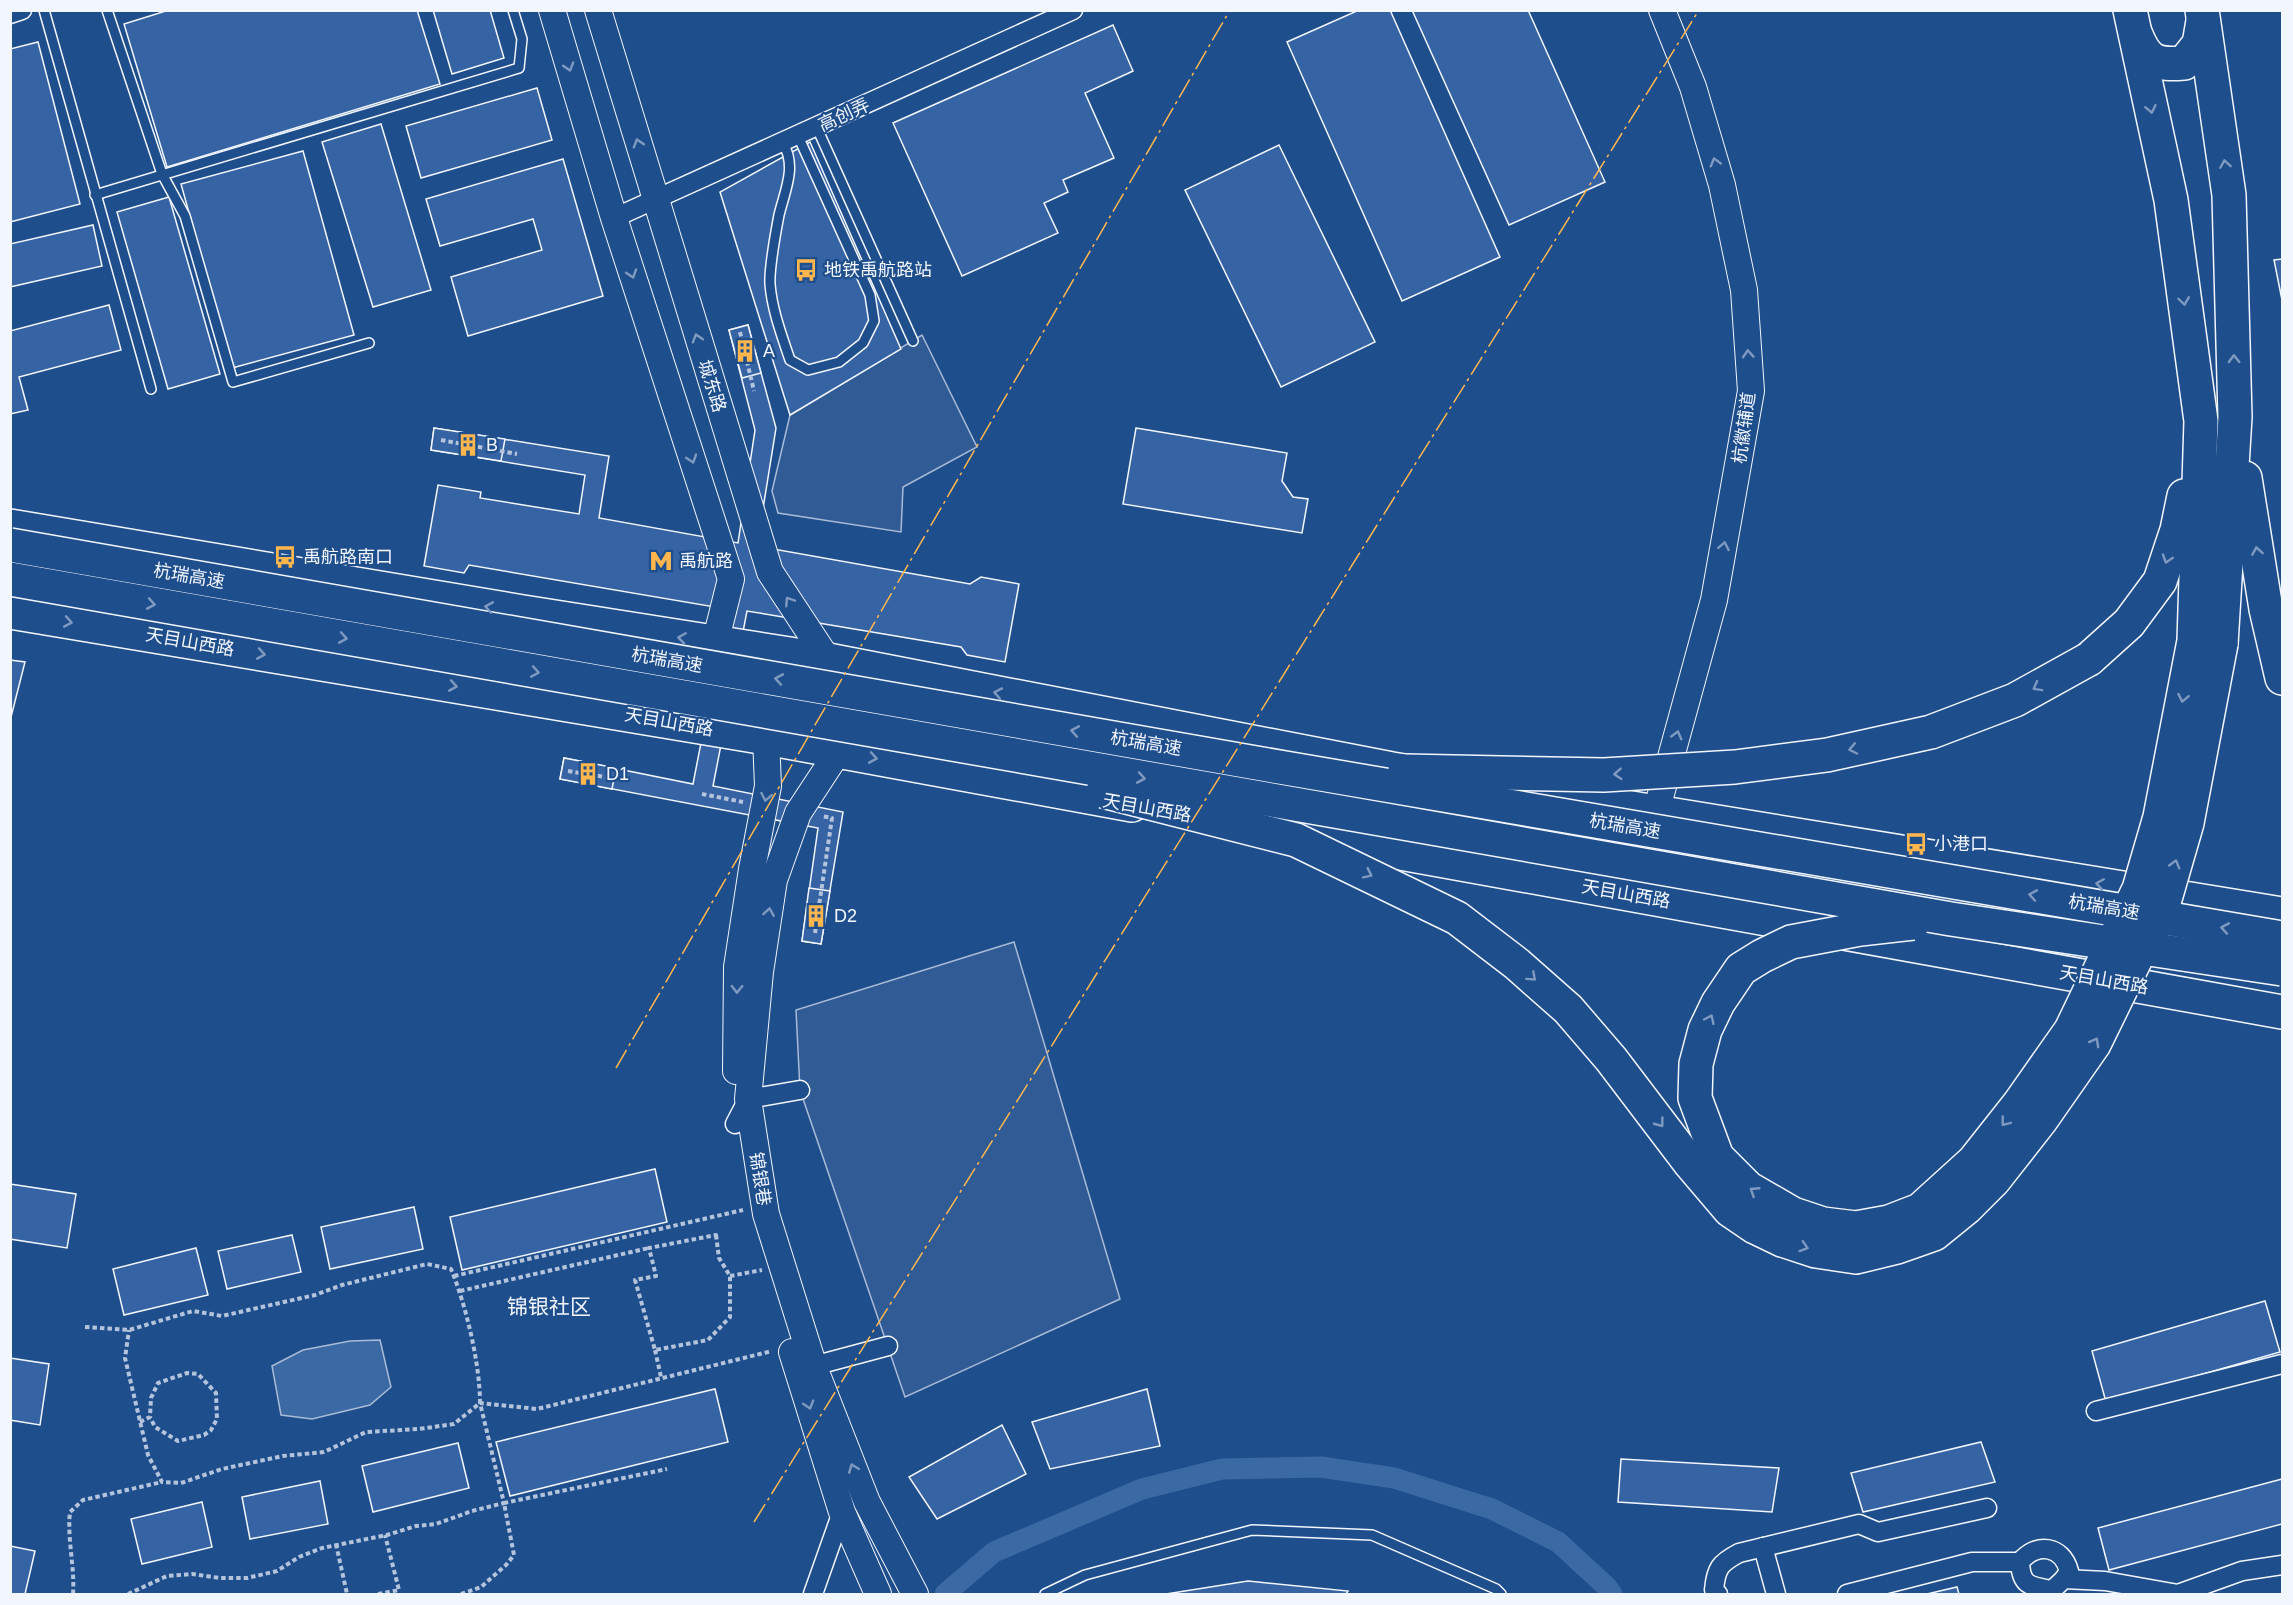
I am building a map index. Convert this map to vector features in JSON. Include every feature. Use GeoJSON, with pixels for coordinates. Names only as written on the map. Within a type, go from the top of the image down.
{"type":"FeatureCollection","features":[{"type":"Feature","properties":{"kind":"highway"},"geometry":{"type":"LineString","coordinates":[[2132,21],[2143,52],[2163,65],[2184,63],[2199,44],[2203,15]]}},
{"type":"Feature","properties":{"kind":"highway"},"geometry":{"type":"LineString","coordinates":[[2203,15],[2229,195],[2235,417],[2266,609],[2283,678]]}},
{"type":"Feature","properties":{"kind":"highway"},"geometry":{"type":"LineString","coordinates":[[1951,919],[1860,929],[1791,942],[1741,969],[1718,1002],[1705,1030],[1696,1064],[1695,1098],[1717,1157],[1748,1188],[1793,1214],[1823,1224],[1856,1228],[1888,1222],[1920,1209],[1950,1185],[1974,1161],[2019,1104],[2071,1030],[2139,890],[2208,642],[2200,421],[2171,200],[2132,21]]}},
{"type":"Feature","properties":{"kind":"highway"},"geometry":{"type":"LineString","coordinates":[[843,739],[1296,840],[1457,918],[1517,964],[1568,1009],[1611,1059],[1690,1163],[1730,1210],[1755,1227],[1782,1240],[1816,1251],[1856,1257],[1897,1247],[1934,1234],[1966,1208],[1994,1180],[2041,1120],[2094,1044],[2165,899],[2187,823],[2235,417]]}},
{"type":"Feature","properties":{"kind":"highway"},"geometry":{"type":"LineString","coordinates":[[1285,768],[1604,775],[1735,767],[1827,755],[1931,732],[2015,700],[2089,659],[2129,623],[2160,581],[2177,530],[2200,421]]}},
{"type":"Feature","properties":{"kind":"highway"},"geometry":{"type":"LineString","coordinates":[[10,526],[715,644],[828,660],[1392,769],[2283,914]]}},
{"type":"Feature","properties":{"kind":"highway","name":"杭瑞高速"},"geometry":{"type":"LineString","coordinates":[[10,545],[1285,768],[2283,938]]}},
{"type":"Feature","properties":{"kind":"highway","name":"杭瑞高速"},"geometry":{"type":"LineString","coordinates":[[10,579],[843,739],[1951,919],[2283,969]]}},
{"type":"Feature","properties":{"kind":"highway","name":"天目山西路"},"geometry":{"type":"LineString","coordinates":[[10,612],[766,738],[843,739],[2283,1012]]}},
{"type":"Feature","properties":{"kind":"main road"},"geometry":{"type":"LineString","coordinates":[[552,10],[614,218],[731,579],[715,644],[766,738]]}},
{"type":"Feature","properties":{"kind":"main road","name":"城东路"},"geometry":{"type":"LineString","coordinates":[[598,10],[770,572],[828,660],[843,739]]}},
{"type":"Feature","properties":{"kind":"main road","name":"杭徽辅道"},"geometry":{"type":"LineString","coordinates":[[1656,812],[1714,600],[1751,391],[1744,290],[1722,185],[1693,87],[1662,10]]}},
{"type":"Feature","properties":{"kind":"main road","name":"锦银巷"},"geometry":{"type":"LineString","coordinates":[[766,738],[768,786],[737,967],[735,1124],[750,1209],[766,1269],[801,1361],[867,1502],[911,1586]]}},
{"type":"Feature","properties":{"kind":"main road","name":"锦银巷"},"geometry":{"type":"LineString","coordinates":[[843,739],[798,813],[774,880],[760,972],[748,1099],[766,1214],[801,1361],[842,1512],[878,1594]]}},
{"type":"Feature","properties":{"kind":"street"},"geometry":{"type":"LineString","coordinates":[[10,14],[22,10]]}},
{"type":"Feature","properties":{"kind":"street","name":"高创弄"},"geometry":{"type":"LineString","coordinates":[[614,218],[817,128],[1073,10]]}},
{"type":"Feature","properties":{"kind":"street"},"geometry":{"type":"LineString","coordinates":[[735,1124],[748,1099],[800,1090]]}},
{"type":"Feature","properties":{"kind":"street"},"geometry":{"type":"LineString","coordinates":[[801,1361],[888,1346]]}},
{"type":"Feature","properties":{"kind":"street"},"geometry":{"type":"LineString","coordinates":[[2096,1411],[2283,1364]]}},
{"type":"Feature","properties":{"kind":"street"},"geometry":{"type":"LineString","coordinates":[[813,1594],[842,1512],[867,1502]]}},
{"type":"Feature","properties":{"kind":"street"},"geometry":{"type":"LineString","coordinates":[[1718,1594],[1714,1590],[1715,1574],[1723,1562],[1739,1553],[1859,1524],[1878,1532],[1987,1508]]}},
{"type":"Feature","properties":{"kind":"street"},"geometry":{"type":"LineString","coordinates":[[1763,1547],[1776,1594]]}},
{"type":"Feature","properties":{"kind":"street"},"geometry":{"type":"LineString","coordinates":[[2054,1588],[2069,1571],[2066,1559],[2058,1553],[2042,1548],[2028,1552],[2020,1562],[2020,1575],[2029,1586],[2054,1588],[2105,1581],[2178,1594],[2242,1572],[2283,1565]]}},
{"type":"Feature","properties":{"kind":"street"},"geometry":{"type":"LineString","coordinates":[[1847,1594],[1972,1562],[2020,1562]]}},
{"type":"Feature","properties":{"kind":"lane"},"geometry":{"type":"LineString","coordinates":[[44,10],[151,389]]}},
{"type":"Feature","properties":{"kind":"lane"},"geometry":{"type":"LineString","coordinates":[[107,10],[162,174],[185,216],[233,382],[369,342]]}},
{"type":"Feature","properties":{"kind":"lane"},"geometry":{"type":"LineString","coordinates":[[95,195],[519,68],[522,39],[513,10]]}},
{"type":"Feature","properties":{"kind":"lane"},"geometry":{"type":"LineString","coordinates":[[817,128],[913,341]]}},
{"type":"Feature","properties":{"kind":"lane"},"geometry":{"type":"LineString","coordinates":[[790,140],[870,295],[874,321],[863,343],[839,362],[808,370],[790,360],[780,329],[770,283],[779,215],[789,185],[790,140]]}},
{"type":"Feature","properties":{"kind":"lane"},"geometry":{"type":"LineString","coordinates":[[1045,1594],[1085,1575],[1252,1530],[1372,1535],[1501,1594]]}},
{"type":"Feature","properties":{"kind":"path"},"geometry":{"type":"LineString","coordinates":[[740,332],[754,390]]}},
{"type":"Feature","properties":{"kind":"path"},"geometry":{"type":"LineString","coordinates":[[441,440],[517,454]]}},
{"type":"Feature","properties":{"kind":"path"},"geometry":{"type":"LineString","coordinates":[[568,771],[624,780]]}},
{"type":"Feature","properties":{"kind":"path"},"geometry":{"type":"LineString","coordinates":[[815,933],[822,876]]}},
{"type":"Feature","properties":{"kind":"path"},"geometry":{"type":"LineString","coordinates":[[454,1276],[750,1209]]}},
{"type":"Feature","properties":{"kind":"path"},"geometry":{"type":"LineString","coordinates":[[460,1291],[716,1234],[718,1258],[730,1276],[730,1317],[708,1340],[655,1350]]}},
{"type":"Feature","properties":{"kind":"path"},"geometry":{"type":"LineString","coordinates":[[649,1248],[656,1276],[635,1280],[661,1377]]}},
{"type":"Feature","properties":{"kind":"path"},"geometry":{"type":"LineString","coordinates":[[86,1327],[129,1330],[193,1311],[222,1316],[315,1295],[342,1285],[427,1264],[451,1269],[460,1291],[480,1383],[480,1403],[514,1554],[506,1565],[481,1587],[461,1594]]}},
{"type":"Feature","properties":{"kind":"path"},"geometry":{"type":"LineString","coordinates":[[730,1276],[766,1269]]}},
{"type":"Feature","properties":{"kind":"path"},"geometry":{"type":"LineString","coordinates":[[129,1330],[125,1358],[148,1455],[162,1482]]}},
{"type":"Feature","properties":{"kind":"path"},"geometry":{"type":"LineString","coordinates":[[73,1594],[74,1576],[68,1531],[70,1512],[83,1500],[162,1482],[181,1483],[222,1469],[283,1456],[324,1452],[366,1432],[419,1429],[454,1424],[480,1403],[537,1409],[661,1377],[801,1361]]}},
{"type":"Feature","properties":{"kind":"path"},"geometry":{"type":"LineString","coordinates":[[187,1373],[198,1374],[216,1393],[217,1419],[211,1430],[204,1435],[178,1441],[155,1427],[150,1417],[151,1398],[158,1383],[187,1373]]}},
{"type":"Feature","properties":{"kind":"path"},"geometry":{"type":"LineString","coordinates":[[140,1422],[150,1417]]}},
{"type":"Feature","properties":{"kind":"path"},"geometry":{"type":"LineString","coordinates":[[128,1594],[167,1576],[192,1574],[220,1578],[247,1578],[277,1571],[299,1557],[336,1544],[385,1535],[416,1526],[436,1524],[504,1503],[667,1469]]}},
{"type":"Feature","properties":{"kind":"path"},"geometry":{"type":"LineString","coordinates":[[378,1594],[399,1590],[385,1535]]}},
{"type":"Feature","properties":{"kind":"path"},"geometry":{"type":"LineString","coordinates":[[336,1544],[347,1594]]}},
{"type":"Feature","properties":{"kind":"shaded area"},"geometry":{"type":"Polygon","coordinates":[[[922,335],[977,447],[903,487],[901,532],[778,513],[772,491],[790,415],[922,335]]]}},
{"type":"Feature","properties":{"kind":"shaded area"},"geometry":{"type":"Polygon","coordinates":[[[1014,942],[1120,1299],[905,1397],[800,1090],[796,1010],[1014,942]]]}},
{"type":"Feature","properties":{"kind":"shaded area"},"geometry":{"type":"Polygon","coordinates":[[[380,1340],[391,1387],[370,1405],[312,1419],[281,1415],[272,1366],[303,1350],[350,1341],[380,1340]]]}},
{"type":"Feature","properties":{"kind":"building"},"geometry":{"type":"Polygon","coordinates":[[[169,10],[417,10],[440,84],[167,167],[124,24],[169,10]]]}},
{"type":"Feature","properties":{"kind":"building"},"geometry":{"type":"Polygon","coordinates":[[[433,10],[490,10],[504,58],[452,74],[433,10]]]}},
{"type":"Feature","properties":{"kind":"building"},"geometry":{"type":"Polygon","coordinates":[[[1359,10],[1390,10],[1500,257],[1402,301],[1287,42],[1359,10]]]}},
{"type":"Feature","properties":{"kind":"building"},"geometry":{"type":"Polygon","coordinates":[[[1412,10],[1528,10],[1605,182],[1509,225],[1412,10]]]}},
{"type":"Feature","properties":{"kind":"building"},"geometry":{"type":"Polygon","coordinates":[[[1113,25],[1133,71],[1085,93],[1114,158],[1063,180],[1068,192],[1044,203],[1058,233],[962,276],[893,123],[1113,25]]]}},
{"type":"Feature","properties":{"kind":"building"},"geometry":{"type":"Polygon","coordinates":[[[38,42],[80,204],[10,222],[10,49],[38,42]]]}},
{"type":"Feature","properties":{"kind":"building"},"geometry":{"type":"Polygon","coordinates":[[[537,88],[552,140],[421,178],[406,126],[537,88]]]}},
{"type":"Feature","properties":{"kind":"building"},"geometry":{"type":"Polygon","coordinates":[[[381,124],[431,290],[373,307],[322,142],[381,124]]]}},
{"type":"Feature","properties":{"kind":"building","name":"地铁禹航路站"},"geometry":{"type":"Polygon","coordinates":[[[810,142],[901,349],[790,415],[720,192],[810,142]]]}},
{"type":"Feature","properties":{"kind":"building"},"geometry":{"type":"Polygon","coordinates":[[[1279,145],[1375,342],[1281,387],[1185,190],[1279,145]]]}},
{"type":"Feature","properties":{"kind":"building"},"geometry":{"type":"Polygon","coordinates":[[[303,151],[354,335],[232,368],[181,184],[303,151]]]}},
{"type":"Feature","properties":{"kind":"building"},"geometry":{"type":"Polygon","coordinates":[[[563,159],[603,296],[468,336],[451,277],[542,250],[533,219],[440,246],[426,199],[563,159]]]}},
{"type":"Feature","properties":{"kind":"building"},"geometry":{"type":"Polygon","coordinates":[[[169,197],[220,374],[168,389],[117,212],[169,197]]]}},
{"type":"Feature","properties":{"kind":"building"},"geometry":{"type":"Polygon","coordinates":[[[93,225],[102,266],[10,287],[10,244],[93,225]]]}},
{"type":"Feature","properties":{"kind":"building"},"geometry":{"type":"Polygon","coordinates":[[[2282,259],[2282,300],[2274,260],[2282,259]]]}},
{"type":"Feature","properties":{"kind":"building"},"geometry":{"type":"Polygon","coordinates":[[[109,305],[121,350],[19,377],[28,410],[10,414],[10,331],[109,305]]]}},
{"type":"Feature","properties":{"kind":"building","name":"禹航路"},"geometry":{"type":"Polygon","coordinates":[[[748,325],[776,428],[757,546],[970,584],[981,577],[1019,584],[1005,662],[967,655],[961,647],[747,611],[713,786],[843,812],[821,944],[802,941],[818,828],[560,779],[564,758],[693,784],[727,609],[469,565],[464,573],[424,566],[438,485],[481,492],[480,498],[579,514],[585,475],[431,450],[434,428],[609,456],[599,518],[738,543],[755,430],[729,330],[748,325]]]}},
{"type":"Feature","properties":{"kind":"building","name":"A"},"geometry":{"type":"Polygon","coordinates":[[[748,325],[761,373],[742,378],[729,330],[748,325]]]}},
{"type":"Feature","properties":{"kind":"building","name":"B"},"geometry":{"type":"Polygon","coordinates":[[[434,428],[505,439],[501,461],[431,450],[434,428]]]}},
{"type":"Feature","properties":{"kind":"building"},"geometry":{"type":"Polygon","coordinates":[[[1136,428],[1287,453],[1282,481],[1293,497],[1308,499],[1302,533],[1123,504],[1136,428]]]}},
{"type":"Feature","properties":{"kind":"building"},"geometry":{"type":"Polygon","coordinates":[[[10,660],[25,662],[10,721],[10,660]]]}},
{"type":"Feature","properties":{"kind":"building","name":"D1"},"geometry":{"type":"Polygon","coordinates":[[[564,758],[616,768],[612,789],[560,779],[564,758]]]}},
{"type":"Feature","properties":{"kind":"building","name":"D2"},"geometry":{"type":"Polygon","coordinates":[[[809,888],[830,891],[821,944],[802,941],[809,888]]]}},
{"type":"Feature","properties":{"kind":"building"},"geometry":{"type":"Polygon","coordinates":[[[655,1169],[667,1222],[462,1270],[450,1217],[655,1169]]]}},
{"type":"Feature","properties":{"kind":"building"},"geometry":{"type":"Polygon","coordinates":[[[10,1184],[76,1194],[67,1248],[10,1239],[10,1184]]]}},
{"type":"Feature","properties":{"kind":"building"},"geometry":{"type":"Polygon","coordinates":[[[414,1207],[423,1249],[330,1269],[321,1227],[414,1207]]]}},
{"type":"Feature","properties":{"kind":"building"},"geometry":{"type":"Polygon","coordinates":[[[292,1235],[301,1272],[227,1289],[218,1251],[292,1235]]]}},
{"type":"Feature","properties":{"kind":"building"},"geometry":{"type":"Polygon","coordinates":[[[196,1248],[208,1295],[124,1315],[113,1269],[196,1248]]]}},
{"type":"Feature","properties":{"kind":"building"},"geometry":{"type":"Polygon","coordinates":[[[2265,1301],[2280,1352],[2106,1402],[2092,1351],[2265,1301]]]}},
{"type":"Feature","properties":{"kind":"building"},"geometry":{"type":"Polygon","coordinates":[[[10,1358],[49,1364],[40,1425],[10,1420],[10,1358]]]}},
{"type":"Feature","properties":{"kind":"building"},"geometry":{"type":"Polygon","coordinates":[[[715,1389],[728,1442],[510,1496],[496,1442],[715,1389]]]}},
{"type":"Feature","properties":{"kind":"building"},"geometry":{"type":"Polygon","coordinates":[[[1147,1389],[1160,1446],[1050,1469],[1032,1422],[1147,1389]]]}},
{"type":"Feature","properties":{"kind":"building"},"geometry":{"type":"Polygon","coordinates":[[[1002,1425],[1026,1474],[937,1519],[909,1477],[1002,1425]]]}},
{"type":"Feature","properties":{"kind":"building"},"geometry":{"type":"Polygon","coordinates":[[[1981,1442],[1995,1482],[1863,1512],[1851,1473],[1981,1442]]]}},
{"type":"Feature","properties":{"kind":"building"},"geometry":{"type":"Polygon","coordinates":[[[458,1443],[469,1488],[373,1512],[362,1466],[458,1443]]]}},
{"type":"Feature","properties":{"kind":"building"},"geometry":{"type":"Polygon","coordinates":[[[1621,1459],[1779,1468],[1772,1512],[1618,1502],[1621,1459]]]}},
{"type":"Feature","properties":{"kind":"building"},"geometry":{"type":"Polygon","coordinates":[[[2282,1479],[2282,1524],[2109,1570],[2098,1528],[2282,1479]]]}},
{"type":"Feature","properties":{"kind":"building"},"geometry":{"type":"Polygon","coordinates":[[[320,1481],[328,1524],[250,1539],[242,1497],[320,1481]]]}},
{"type":"Feature","properties":{"kind":"building"},"geometry":{"type":"Polygon","coordinates":[[[202,1502],[212,1547],[142,1564],[131,1519],[202,1502]]]}},
{"type":"Feature","properties":{"kind":"building"},"geometry":{"type":"Polygon","coordinates":[[[10,1546],[35,1551],[25,1594],[10,1594],[10,1546]]]}},
{"type":"Feature","properties":{"kind":"building"},"geometry":{"type":"Polygon","coordinates":[[[1248,1581],[1348,1591],[1346,1594],[1166,1594],[1248,1581]]]}},
{"type":"Feature","properties":{"kind":"building"},"geometry":{"type":"Polygon","coordinates":[[[1957,1587],[1959,1594],[1927,1594],[1957,1587]]]}},
{"type":"Feature","properties":{"kind":"waterway"},"geometry":{"type":"LineString","coordinates":[[945,1594],[994,1552],[1142,1489],[1222,1469],[1321,1467],[1394,1478],[1492,1509],[1558,1542],[1612,1594]]}},
{"type":"Feature","properties":{"kind":"power"},"geometry":{"type":"LineString","coordinates":[[616,1068],[1230,10]]}},
{"type":"Feature","properties":{"kind":"power"},"geometry":{"type":"LineString","coordinates":[[754,1522],[1699,10]]}},
{"type":"Feature","properties":{"kind":"place","name":"地铁禹航路站"},"geometry":{"type":"Point","coordinates":[806,270]}},
{"type":"Feature","properties":{"kind":"place","name":"A"},"geometry":{"type":"Point","coordinates":[745,351]}},
{"type":"Feature","properties":{"kind":"place","name":"B"},"geometry":{"type":"Point","coordinates":[468,445]}},
{"type":"Feature","properties":{"kind":"place","name":"禹航路南口"},"geometry":{"type":"Point","coordinates":[285,557]}},
{"type":"Feature","properties":{"kind":"place","name":"禹航路"},"geometry":{"type":"Point","coordinates":[661,561]}},
{"type":"Feature","properties":{"kind":"place","name":"D1"},"geometry":{"type":"Point","coordinates":[588,774]}},
{"type":"Feature","properties":{"kind":"place","name":"小港口"},"geometry":{"type":"Point","coordinates":[1916,844]}},
{"type":"Feature","properties":{"kind":"place","name":"D2"},"geometry":{"type":"Point","coordinates":[816,916]}},
{"type":"Feature","properties":{"kind":"district","name":"锦银社区"},"geometry":{"type":"Point","coordinates":[549,1307]}}]}
